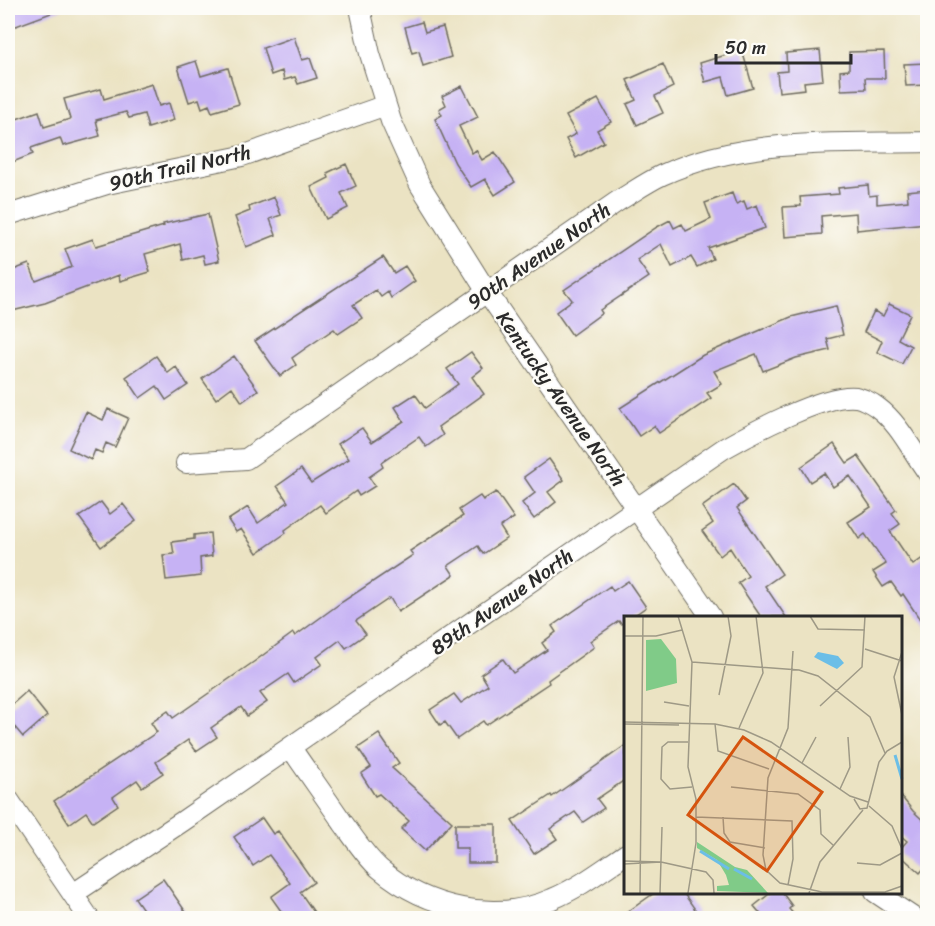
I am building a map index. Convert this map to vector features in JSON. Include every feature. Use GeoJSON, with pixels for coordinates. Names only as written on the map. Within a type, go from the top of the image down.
{"type":"FeatureCollection","features":[{"type":"Feature","properties":{"kind":"street","name":"Kentucky Avenue North"},"geometry":{"type":"LineString","coordinates":[[360,8],[370,54],[391,121],[420,185],[487,292],[710,616]]}},
{"type":"Feature","properties":{"kind":"street","name":"90th Trail North"},"geometry":{"type":"LineString","coordinates":[[8,215],[107,184],[242,156],[386,105]]}},
{"type":"Feature","properties":{"kind":"street","name":"90th Avenue North"},"geometry":{"type":"LineString","coordinates":[[186,463],[246,459],[627,196],[660,176],[703,159],[749,149],[797,144],[927,142]]}},
{"type":"Feature","properties":{"kind":"street","name":"89th Avenue North"},"geometry":{"type":"LineString","coordinates":[[73,894],[291,747],[723,449],[790,414],[836,399],[856,397],[875,405],[890,418],[927,473]]}},
{"type":"Feature","properties":{"kind":"street"},"geometry":{"type":"LineString","coordinates":[[291,747],[356,841],[379,869],[410,890],[443,904],[480,911],[517,910],[551,900],[584,882],[624,855]]}},
{"type":"Feature","properties":{"kind":"street"},"geometry":{"type":"LineString","coordinates":[[8,799],[89,918]]}},
{"type":"Feature","properties":{"kind":"street"},"geometry":{"type":"LineString","coordinates":[[878,893],[914,918]]}},
{"type":"Feature","properties":{"kind":"building"},"geometry":{"type":"Polygon","coordinates":[[[8,8],[61,8],[62,9],[8,29],[8,8]]]}},
{"type":"Feature","properties":{"kind":"building"},"geometry":{"type":"Polygon","coordinates":[[[422,22],[425,32],[443,27],[451,57],[423,66],[419,51],[412,53],[405,27],[422,22]]]}},
{"type":"Feature","properties":{"kind":"building"},"geometry":{"type":"Polygon","coordinates":[[[294,37],[302,60],[310,58],[317,78],[298,84],[295,77],[284,80],[282,71],[271,75],[263,48],[294,37]]]}},
{"type":"Feature","properties":{"kind":"building"},"geometry":{"type":"Polygon","coordinates":[[[742,50],[753,88],[728,95],[723,77],[705,82],[700,63],[742,50]]]}},
{"type":"Feature","properties":{"kind":"building"},"geometry":{"type":"Polygon","coordinates":[[[820,50],[823,80],[804,82],[805,89],[779,92],[777,72],[787,71],[786,53],[820,50]]]}},
{"type":"Feature","properties":{"kind":"building"},"geometry":{"type":"Polygon","coordinates":[[[884,51],[885,78],[865,78],[866,89],[841,90],[840,71],[849,70],[849,52],[884,51]]]}},
{"type":"Feature","properties":{"kind":"building"},"geometry":{"type":"Polygon","coordinates":[[[196,61],[201,76],[228,68],[239,104],[212,112],[209,105],[202,108],[199,99],[189,102],[178,67],[196,61]]]}},
{"type":"Feature","properties":{"kind":"building"},"geometry":{"type":"Polygon","coordinates":[[[927,63],[927,85],[906,86],[904,64],[927,63]]]}},
{"type":"Feature","properties":{"kind":"building"},"geometry":{"type":"Polygon","coordinates":[[[663,64],[673,87],[655,96],[663,113],[637,125],[627,104],[636,100],[627,80],[663,64]]]}},
{"type":"Feature","properties":{"kind":"building"},"geometry":{"type":"Polygon","coordinates":[[[152,84],[159,106],[169,103],[174,120],[148,128],[144,114],[129,118],[126,112],[96,120],[100,136],[63,146],[60,138],[31,148],[33,154],[8,164],[8,142],[12,140],[8,122],[39,111],[44,127],[70,119],[64,99],[101,89],[104,99],[152,84]]]}},
{"type":"Feature","properties":{"kind":"building"},"geometry":{"type":"Polygon","coordinates":[[[462,86],[478,117],[459,126],[472,153],[476,150],[482,160],[495,152],[515,182],[495,195],[485,179],[471,187],[455,163],[435,119],[442,115],[439,109],[446,105],[442,96],[462,86]]]}},
{"type":"Feature","properties":{"kind":"building"},"geometry":{"type":"Polygon","coordinates":[[[598,99],[611,122],[597,130],[604,142],[576,158],[566,139],[576,134],[566,116],[598,99]]]}},
{"type":"Feature","properties":{"kind":"building"},"geometry":{"type":"Polygon","coordinates":[[[346,164],[356,186],[341,193],[348,208],[326,219],[311,187],[329,178],[327,173],[346,164]]]}},
{"type":"Feature","properties":{"kind":"building"},"geometry":{"type":"Polygon","coordinates":[[[868,185],[869,196],[877,195],[877,204],[908,201],[907,191],[927,189],[927,223],[857,230],[856,213],[821,216],[822,234],[785,237],[783,207],[801,206],[800,197],[839,194],[838,188],[868,185]]]}},
{"type":"Feature","properties":{"kind":"building"},"geometry":{"type":"Polygon","coordinates":[[[732,193],[736,204],[744,201],[747,209],[757,205],[765,228],[708,248],[713,259],[697,267],[691,257],[672,267],[661,244],[637,260],[649,277],[600,310],[602,313],[572,335],[556,312],[572,300],[564,290],[670,220],[674,228],[682,224],[686,231],[711,219],[705,203],[732,193]]]}},
{"type":"Feature","properties":{"kind":"building"},"geometry":{"type":"Polygon","coordinates":[[[274,197],[281,215],[270,219],[276,235],[246,247],[235,217],[250,211],[249,207],[274,197]]]}},
{"type":"Feature","properties":{"kind":"building"},"geometry":{"type":"Polygon","coordinates":[[[208,214],[219,261],[205,264],[203,255],[183,260],[180,244],[145,254],[150,272],[120,281],[119,275],[45,303],[8,312],[8,272],[29,264],[36,281],[72,267],[65,249],[93,239],[96,246],[164,226],[163,224],[208,214]]]}},
{"type":"Feature","properties":{"kind":"building"},"geometry":{"type":"Polygon","coordinates":[[[383,257],[394,273],[405,266],[415,281],[391,298],[388,292],[381,297],[376,290],[353,305],[362,318],[338,334],[334,329],[306,348],[292,358],[296,365],[280,376],[255,341],[383,257]]]}},
{"type":"Feature","properties":{"kind":"building"},"geometry":{"type":"Polygon","coordinates":[[[889,304],[910,314],[898,339],[911,346],[902,364],[877,352],[882,341],[864,332],[874,311],[883,316],[889,304]]]}},
{"type":"Feature","properties":{"kind":"building"},"geometry":{"type":"Polygon","coordinates":[[[836,306],[843,335],[827,339],[830,350],[796,358],[763,371],[756,354],[714,371],[722,384],[707,393],[711,398],[659,433],[654,426],[639,436],[620,408],[703,355],[791,317],[836,306]]]}},
{"type":"Feature","properties":{"kind":"building"},"geometry":{"type":"Polygon","coordinates":[[[471,352],[483,368],[472,377],[484,394],[438,427],[443,435],[426,447],[419,437],[381,463],[383,467],[369,477],[375,486],[359,496],[356,491],[326,513],[320,505],[257,553],[241,529],[236,532],[228,520],[248,507],[258,523],[288,502],[277,486],[301,469],[311,483],[349,459],[338,444],[362,428],[372,442],[404,421],[395,407],[415,394],[425,408],[458,384],[447,369],[471,352]]]}},
{"type":"Feature","properties":{"kind":"building"},"geometry":{"type":"Polygon","coordinates":[[[156,356],[168,373],[176,367],[188,385],[166,400],[157,386],[140,398],[126,377],[156,356]]]}},
{"type":"Feature","properties":{"kind":"building"},"geometry":{"type":"Polygon","coordinates":[[[234,356],[258,390],[242,402],[232,387],[216,399],[202,379],[234,356]]]}},
{"type":"Feature","properties":{"kind":"building"},"geometry":{"type":"Polygon","coordinates":[[[108,409],[128,418],[115,447],[106,443],[102,453],[95,450],[91,460],[69,449],[86,412],[103,420],[108,409]]]}},
{"type":"Feature","properties":{"kind":"building"},"geometry":{"type":"Polygon","coordinates":[[[834,444],[847,463],[858,456],[896,510],[892,513],[900,524],[890,531],[913,565],[927,555],[927,630],[903,594],[901,596],[891,582],[883,587],[873,572],[886,564],[865,534],[859,539],[848,522],[871,507],[850,476],[833,487],[824,473],[810,482],[801,467],[834,444]]]}},
{"type":"Feature","properties":{"kind":"building"},"geometry":{"type":"Polygon","coordinates":[[[549,459],[564,480],[548,492],[556,502],[534,519],[522,503],[535,493],[524,477],[549,459]]]}},
{"type":"Feature","properties":{"kind":"building"},"geometry":{"type":"Polygon","coordinates":[[[734,484],[746,501],[737,508],[782,574],[765,586],[785,616],[760,616],[738,583],[748,576],[730,548],[720,556],[702,531],[713,523],[702,507],[734,484]]]}},
{"type":"Feature","properties":{"kind":"building"},"geometry":{"type":"Polygon","coordinates":[[[496,492],[514,518],[500,527],[507,538],[483,554],[478,546],[448,566],[454,575],[398,612],[390,598],[356,621],[366,634],[346,648],[340,640],[317,657],[322,664],[294,683],[288,674],[260,693],[267,702],[247,716],[241,707],[211,728],[217,737],[196,751],[188,740],[156,762],[163,773],[142,787],[137,780],[113,797],[118,805],[93,822],[86,812],[69,824],[54,801],[157,732],[151,723],[168,711],[173,718],[293,633],[295,636],[413,555],[410,551],[463,516],[459,510],[480,496],[483,500],[496,492]]]}},
{"type":"Feature","properties":{"kind":"building"},"geometry":{"type":"Polygon","coordinates":[[[101,502],[110,514],[123,504],[136,521],[101,547],[79,517],[101,502]]]}},
{"type":"Feature","properties":{"kind":"building"},"geometry":{"type":"Polygon","coordinates":[[[210,533],[212,556],[200,558],[201,576],[166,580],[163,555],[174,554],[172,542],[194,539],[194,535],[210,533]]]}},
{"type":"Feature","properties":{"kind":"building"},"geometry":{"type":"Polygon","coordinates":[[[628,581],[646,607],[633,616],[624,616],[624,622],[621,624],[619,621],[590,641],[594,647],[548,680],[549,683],[486,725],[483,721],[457,739],[445,722],[440,725],[430,710],[454,694],[461,703],[488,685],[481,674],[503,659],[513,673],[547,650],[542,643],[556,632],[552,626],[610,586],[613,591],[628,581]]]}},
{"type":"Feature","properties":{"kind":"building"},"geometry":{"type":"Polygon","coordinates":[[[27,691],[47,716],[23,737],[8,719],[8,708],[27,691]]]}},
{"type":"Feature","properties":{"kind":"building"},"geometry":{"type":"Polygon","coordinates":[[[379,734],[399,763],[392,768],[452,822],[425,851],[401,829],[409,821],[379,794],[375,796],[361,774],[371,767],[358,748],[379,734]]]}},
{"type":"Feature","properties":{"kind":"building"},"geometry":{"type":"Polygon","coordinates":[[[624,746],[624,780],[597,799],[604,808],[583,822],[575,812],[550,829],[557,839],[534,854],[512,821],[551,795],[552,797],[624,746]]]}},
{"type":"Feature","properties":{"kind":"building"},"geometry":{"type":"Polygon","coordinates":[[[902,797],[927,824],[927,865],[920,873],[902,857],[902,847],[907,841],[902,837],[902,797]]]}},
{"type":"Feature","properties":{"kind":"building"},"geometry":{"type":"Polygon","coordinates":[[[262,818],[273,834],[278,831],[314,882],[300,892],[318,918],[286,918],[271,897],[290,883],[269,855],[253,866],[234,837],[262,818]]]}},
{"type":"Feature","properties":{"kind":"building"},"geometry":{"type":"Polygon","coordinates":[[[455,824],[496,824],[496,863],[468,863],[468,848],[455,848],[455,824]]]}},
{"type":"Feature","properties":{"kind":"building"},"geometry":{"type":"Polygon","coordinates":[[[163,879],[190,918],[149,918],[135,898],[163,879]]]}},
{"type":"Feature","properties":{"kind":"building"},"geometry":{"type":"Polygon","coordinates":[[[654,893],[683,893],[697,912],[689,918],[619,918],[654,893]]]}},
{"type":"Feature","properties":{"kind":"building"},"geometry":{"type":"Polygon","coordinates":[[[770,893],[782,893],[792,906],[789,909],[797,918],[764,918],[754,906],[770,893]]]}}]}
